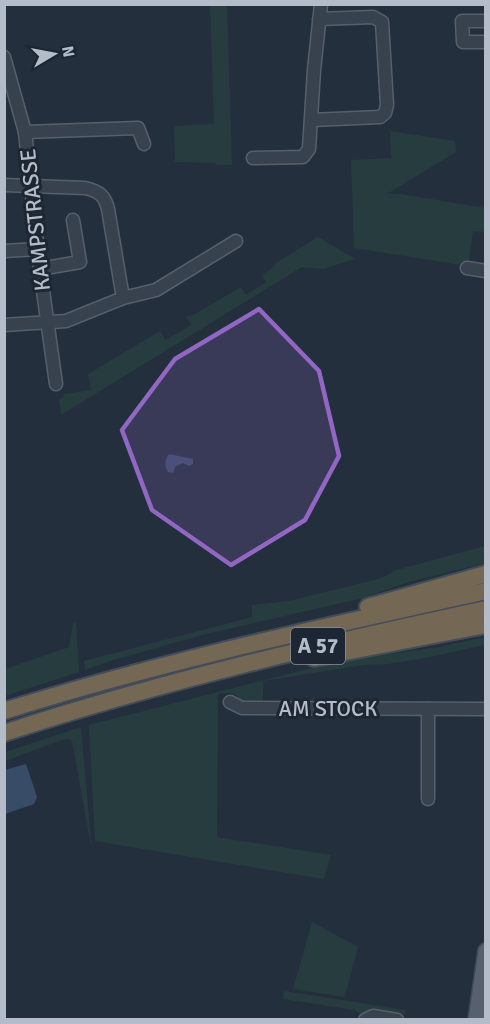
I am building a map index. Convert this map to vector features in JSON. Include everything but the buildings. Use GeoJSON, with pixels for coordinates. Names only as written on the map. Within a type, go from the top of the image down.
{"type":"FeatureCollection","features":[{"type":"Feature","properties":{"kind":"highway"},"geometry":{"type":"LineString","coordinates":[[335,624],[364,608],[486,574]]}},
{"type":"Feature","properties":{"kind":"highway","name":"A 57"},"geometry":{"type":"LineString","coordinates":[[4,711],[72,689],[200,655],[486,591]]}},
{"type":"Feature","properties":{"kind":"highway","name":"A 57"},"geometry":{"type":"LineString","coordinates":[[4,733],[151,688],[339,641],[486,609]]}},
{"type":"Feature","properties":{"kind":"highway"},"geometry":{"type":"LineString","coordinates":[[151,688],[214,681],[302,660],[486,625]]}},
{"type":"Feature","properties":{"kind":"main road"},"geometry":{"type":"LineString","coordinates":[[476,1020],[486,951]]}},
{"type":"Feature","properties":{"kind":"street"},"geometry":{"type":"LineString","coordinates":[[253,158],[303,157],[309,149],[321,4]]}},
{"type":"Feature","properties":{"kind":"street"},"geometry":{"type":"LineString","coordinates":[[311,120],[380,117],[385,113],[387,105],[382,22],[373,16],[319,19]]}},
{"type":"Feature","properties":{"kind":"street"},"geometry":{"type":"LineString","coordinates":[[486,21],[462,21],[463,42],[486,42]]}},
{"type":"Feature","properties":{"kind":"street","name":"KAMPSTRASSE"},"geometry":{"type":"LineString","coordinates":[[4,57],[26,132],[40,269],[56,384]]}},
{"type":"Feature","properties":{"kind":"street"},"geometry":{"type":"LineString","coordinates":[[26,132],[138,128],[144,144]]}},
{"type":"Feature","properties":{"kind":"street"},"geometry":{"type":"LineString","coordinates":[[4,185],[93,190],[105,200],[123,298]]}},
{"type":"Feature","properties":{"kind":"street"},"geometry":{"type":"LineString","coordinates":[[40,269],[80,262],[74,220]]}},
{"type":"Feature","properties":{"kind":"street"},"geometry":{"type":"LineString","coordinates":[[4,325],[75,319],[123,298],[165,286],[236,241]]}},
{"type":"Feature","properties":{"kind":"street"},"geometry":{"type":"LineString","coordinates":[[4,251],[38,249]]}},
{"type":"Feature","properties":{"kind":"street"},"geometry":{"type":"LineString","coordinates":[[467,268],[486,271]]}},
{"type":"Feature","properties":{"kind":"street","name":"AM STOCK"},"geometry":{"type":"LineString","coordinates":[[230,702],[242,708],[486,709]]}},
{"type":"Feature","properties":{"kind":"street"},"geometry":{"type":"LineString","coordinates":[[428,709],[428,799]]}},
{"type":"Feature","properties":{"kind":"street"},"geometry":{"type":"LineString","coordinates":[[365,1020],[373,1016],[396,1020]]}},
{"type":"Feature","properties":{"kind":"highlighted area"},"geometry":{"type":"Polygon","coordinates":[[[259,309],[319,371],[339,456],[305,520],[231,565],[152,510],[122,430],[175,359],[259,309]]]}},
{"type":"Feature","properties":{"kind":"green space"},"geometry":{"type":"Polygon","coordinates":[[[210,5],[227,5],[232,165],[175,162],[174,126],[214,124],[210,5]]]}},
{"type":"Feature","properties":{"kind":"green space"},"geometry":{"type":"Polygon","coordinates":[[[390,131],[455,141],[456,152],[387,194],[401,194],[485,208],[485,232],[473,231],[468,266],[354,248],[351,160],[391,158],[390,131]]]}},
{"type":"Feature","properties":{"kind":"green space"},"geometry":{"type":"Polygon","coordinates":[[[318,237],[355,259],[323,269],[302,267],[61,415],[59,399],[63,398],[64,394],[91,390],[88,374],[160,331],[166,340],[191,325],[186,316],[193,315],[241,287],[246,295],[266,282],[262,275],[276,263],[318,237]]]}},
{"type":"Feature","properties":{"kind":"green space"},"geometry":{"type":"Polygon","coordinates":[[[485,546],[485,563],[409,582],[363,598],[202,635],[85,670],[84,661],[252,617],[252,605],[289,601],[382,578],[396,570],[485,546]]]}},
{"type":"Feature","properties":{"kind":"green space"},"geometry":{"type":"Polygon","coordinates":[[[76,621],[79,672],[5,696],[5,669],[69,647],[73,623],[76,621]]]}},
{"type":"Feature","properties":{"kind":"green space"},"geometry":{"type":"Polygon","coordinates":[[[485,637],[485,645],[420,659],[363,665],[263,681],[263,704],[244,703],[232,694],[218,694],[217,837],[331,855],[324,879],[95,841],[89,725],[304,670],[485,637]]]}},
{"type":"Feature","properties":{"kind":"green space"},"geometry":{"type":"Polygon","coordinates":[[[81,727],[92,852],[72,741],[62,740],[5,761],[5,752],[81,727]]]}},
{"type":"Feature","properties":{"kind":"green space"},"geometry":{"type":"Polygon","coordinates":[[[312,922],[358,947],[345,997],[293,989],[312,922]]]}},
{"type":"Feature","properties":{"kind":"green space"},"geometry":{"type":"Polygon","coordinates":[[[284,991],[406,1010],[404,1017],[376,1013],[364,1016],[355,1010],[283,999],[284,991]]]}},
{"type":"Feature","properties":{"kind":"water"},"geometry":{"type":"Polygon","coordinates":[[[169,454],[193,459],[193,464],[189,466],[183,463],[175,467],[173,473],[168,472],[166,463],[169,454]]]}},
{"type":"Feature","properties":{"kind":"water"},"geometry":{"type":"Polygon","coordinates":[[[26,764],[37,797],[34,804],[5,814],[5,770],[26,764]]]}}]}
